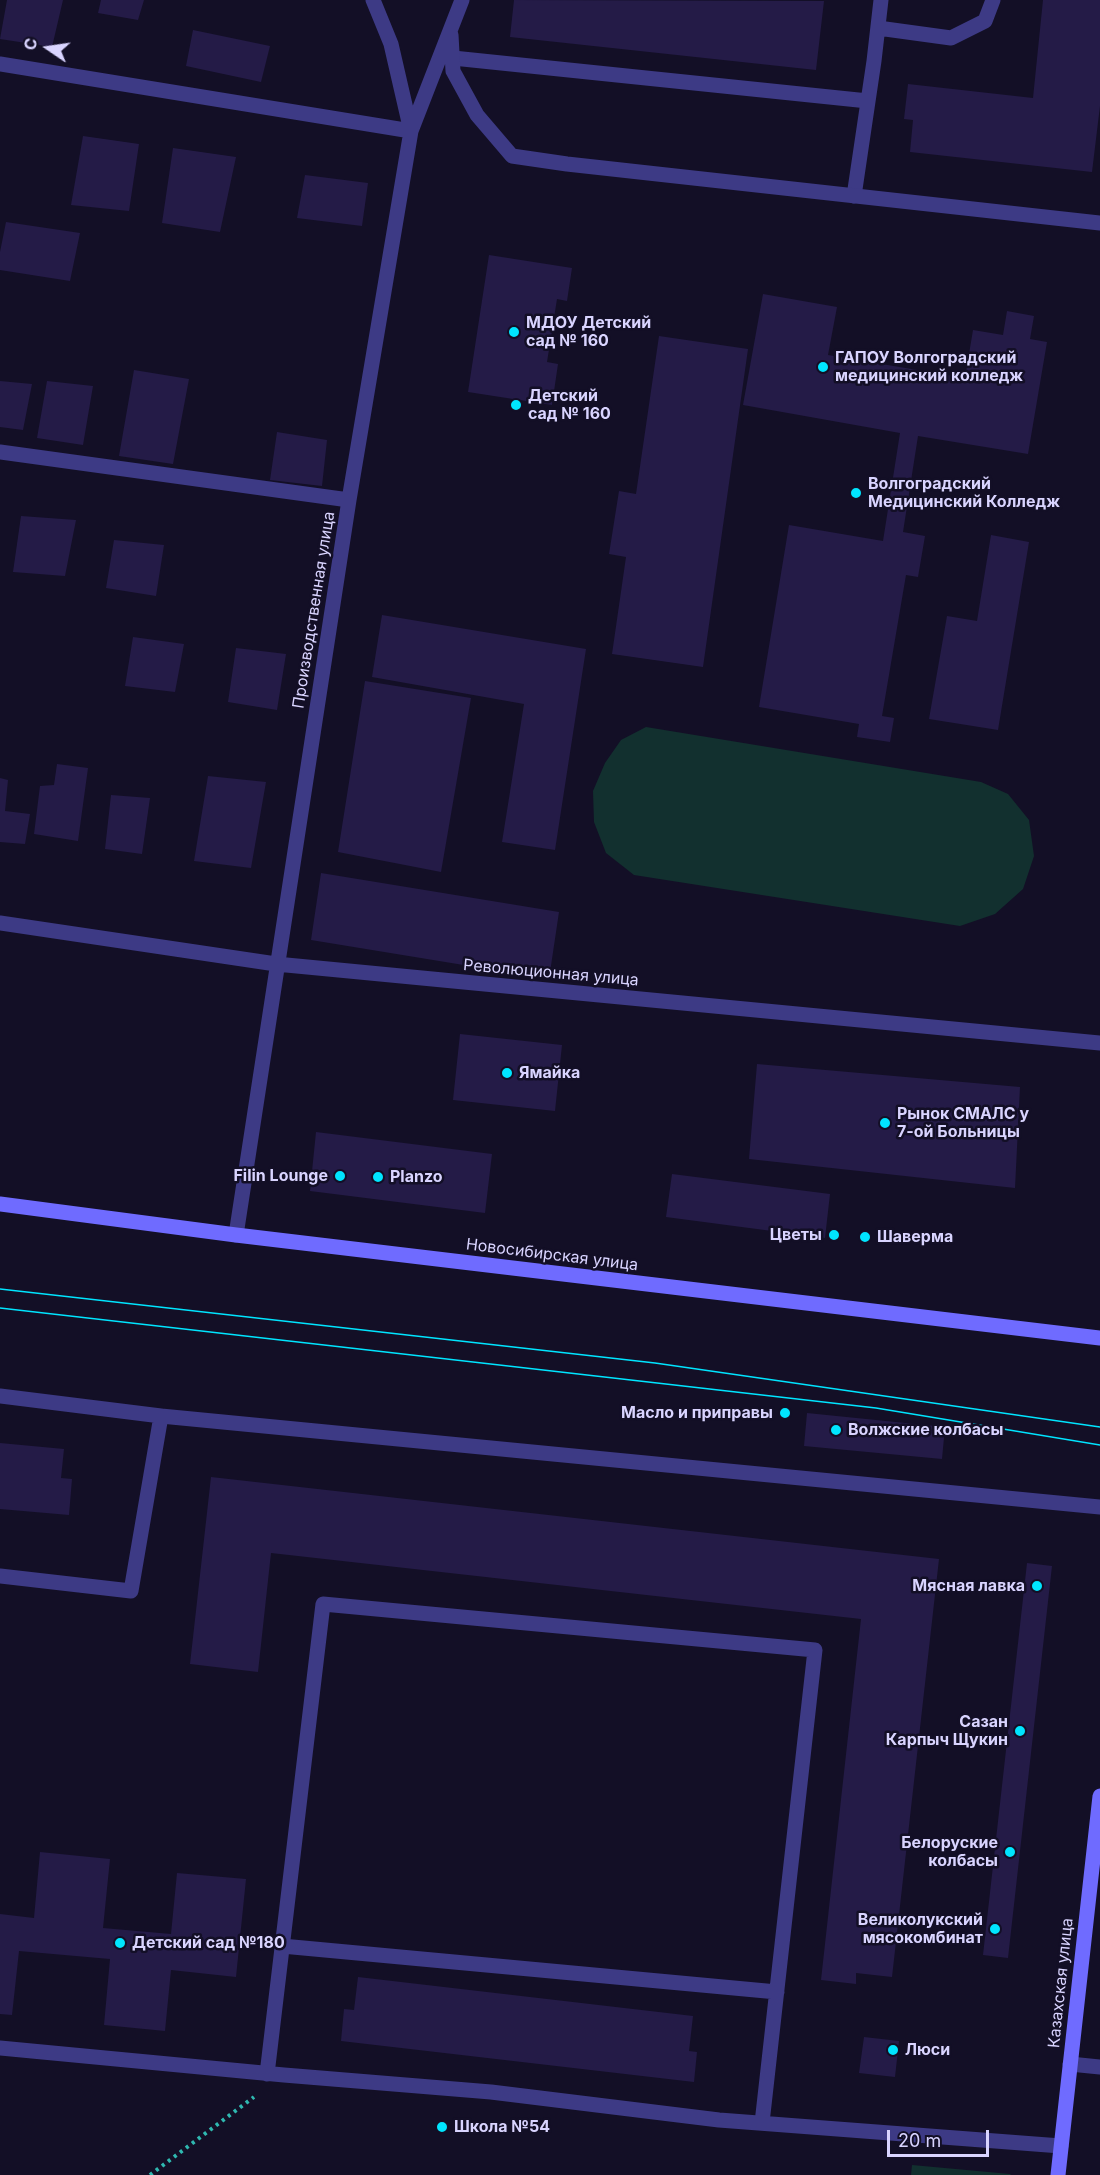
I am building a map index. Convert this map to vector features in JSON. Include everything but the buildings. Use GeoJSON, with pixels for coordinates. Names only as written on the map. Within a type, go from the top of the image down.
{"type":"FeatureCollection","features":[{"type":"Feature","properties":{"kind":"street"},"geometry":{"type":"LineString","coordinates":[[0,64],[411,131],[391,44],[373,0]]}},
{"type":"Feature","properties":{"kind":"street","name":"Производственная улица"},"geometry":{"type":"LineString","coordinates":[[236,1235],[349,500],[411,131],[462,0]]}},
{"type":"Feature","properties":{"kind":"street"},"geometry":{"type":"LineString","coordinates":[[854,196],[880,0]]}},
{"type":"Feature","properties":{"kind":"street"},"geometry":{"type":"LineString","coordinates":[[878,28],[951,38],[985,21],[993,0]]}},
{"type":"Feature","properties":{"kind":"street"},"geometry":{"type":"LineString","coordinates":[[451,29],[453,71],[477,115],[512,156],[1100,223]]}},
{"type":"Feature","properties":{"kind":"street"},"geometry":{"type":"LineString","coordinates":[[453,58],[868,102]]}},
{"type":"Feature","properties":{"kind":"street"},"geometry":{"type":"LineString","coordinates":[[0,452],[349,500]]}},
{"type":"Feature","properties":{"kind":"street","name":"Революционная улица"},"geometry":{"type":"LineString","coordinates":[[0,923],[276,964],[1100,1043]]}},
{"type":"Feature","properties":{"kind":"street","name":"Новосибирская улица"},"geometry":{"type":"LineString","coordinates":[[0,1204],[236,1235],[1100,1338]]}},
{"type":"Feature","properties":{"kind":"street"},"geometry":{"type":"LineString","coordinates":[[0,1396],[161,1416],[1100,1507]]}},
{"type":"Feature","properties":{"kind":"street"},"geometry":{"type":"LineString","coordinates":[[0,1576],[131,1591],[161,1416]]}},
{"type":"Feature","properties":{"kind":"street"},"geometry":{"type":"LineString","coordinates":[[267,2074],[323,1604],[815,1650],[762,2123]]}},
{"type":"Feature","properties":{"kind":"street","name":"Казахская улица"},"geometry":{"type":"LineString","coordinates":[[1058,2175],[1100,1796]]}},
{"type":"Feature","properties":{"kind":"street"},"geometry":{"type":"LineString","coordinates":[[282,1946],[777,1992]]}},
{"type":"Feature","properties":{"kind":"street"},"geometry":{"type":"LineString","coordinates":[[0,2048],[267,2074],[491,2092],[762,2123],[1061,2146]]}},
{"type":"Feature","properties":{"kind":"street"},"geometry":{"type":"LineString","coordinates":[[1070,2064],[1100,2067]]}},
{"type":"Feature","properties":{"kind":"path"},"geometry":{"type":"LineString","coordinates":[[150,2175],[284,2075]]}},
{"type":"Feature","properties":{"kind":"green space"},"geometry":{"type":"Polygon","coordinates":[[[646,727],[981,782],[1008,794],[1029,820],[1034,856],[1023,889],[995,914],[960,926],[634,875],[606,853],[594,822],[593,791],[605,763],[621,740],[646,727]]]}},
{"type":"Feature","properties":{"kind":"green space"},"geometry":{"type":"Polygon","coordinates":[[[912,2165],[1010,2174],[1011,2175],[911,2175],[912,2165]]]}},
{"type":"Feature","properties":{"kind":"tram line"},"geometry":{"type":"LineString","coordinates":[[0,1289],[655,1363],[1100,1427]]}},
{"type":"Feature","properties":{"kind":"tram line"},"geometry":{"type":"LineString","coordinates":[[0,1308],[876,1408],[1100,1445]]}},
{"type":"Feature","properties":{"kind":"place","name":"МДОУ Детский сад № 160"},"geometry":{"type":"Point","coordinates":[514,332]}},
{"type":"Feature","properties":{"kind":"place","name":"ГАПОУ Волгоградский медицинский колледж"},"geometry":{"type":"Point","coordinates":[823,367]}},
{"type":"Feature","properties":{"kind":"place","name":"Детский сад № 160"},"geometry":{"type":"Point","coordinates":[516,405]}},
{"type":"Feature","properties":{"kind":"place","name":"Волгоградский Медицинский Колледж"},"geometry":{"type":"Point","coordinates":[856,493]}},
{"type":"Feature","properties":{"kind":"place","name":"Ямайка"},"geometry":{"type":"Point","coordinates":[507,1073]}},
{"type":"Feature","properties":{"kind":"place","name":"Рынок СМАЛС у 7-ой Больницы"},"geometry":{"type":"Point","coordinates":[885,1123]}},
{"type":"Feature","properties":{"kind":"place","name":"Filin Lounge"},"geometry":{"type":"Point","coordinates":[340,1176]}},
{"type":"Feature","properties":{"kind":"place","name":"Planzo"},"geometry":{"type":"Point","coordinates":[378,1177]}},
{"type":"Feature","properties":{"kind":"place","name":"Цветы"},"geometry":{"type":"Point","coordinates":[834,1235]}},
{"type":"Feature","properties":{"kind":"place","name":"Шаверма"},"geometry":{"type":"Point","coordinates":[865,1237]}},
{"type":"Feature","properties":{"kind":"place","name":"Масло и приправы"},"geometry":{"type":"Point","coordinates":[785,1413]}},
{"type":"Feature","properties":{"kind":"place","name":"Волжские колбасы"},"geometry":{"type":"Point","coordinates":[836,1430]}},
{"type":"Feature","properties":{"kind":"place","name":"Мясная лавка"},"geometry":{"type":"Point","coordinates":[1037,1586]}},
{"type":"Feature","properties":{"kind":"place","name":"Сазан Карпыч Щукин"},"geometry":{"type":"Point","coordinates":[1020,1731]}},
{"type":"Feature","properties":{"kind":"place","name":"Белоруские колбасы"},"geometry":{"type":"Point","coordinates":[1010,1852]}},
{"type":"Feature","properties":{"kind":"place","name":"Великолукский мясокомбинат"},"geometry":{"type":"Point","coordinates":[995,1929]}},
{"type":"Feature","properties":{"kind":"place","name":"Детский сад №180"},"geometry":{"type":"Point","coordinates":[120,1943]}},
{"type":"Feature","properties":{"kind":"place","name":"Люси"},"geometry":{"type":"Point","coordinates":[893,2050]}},
{"type":"Feature","properties":{"kind":"place","name":"Школа №54"},"geometry":{"type":"Point","coordinates":[442,2127]}}]}
